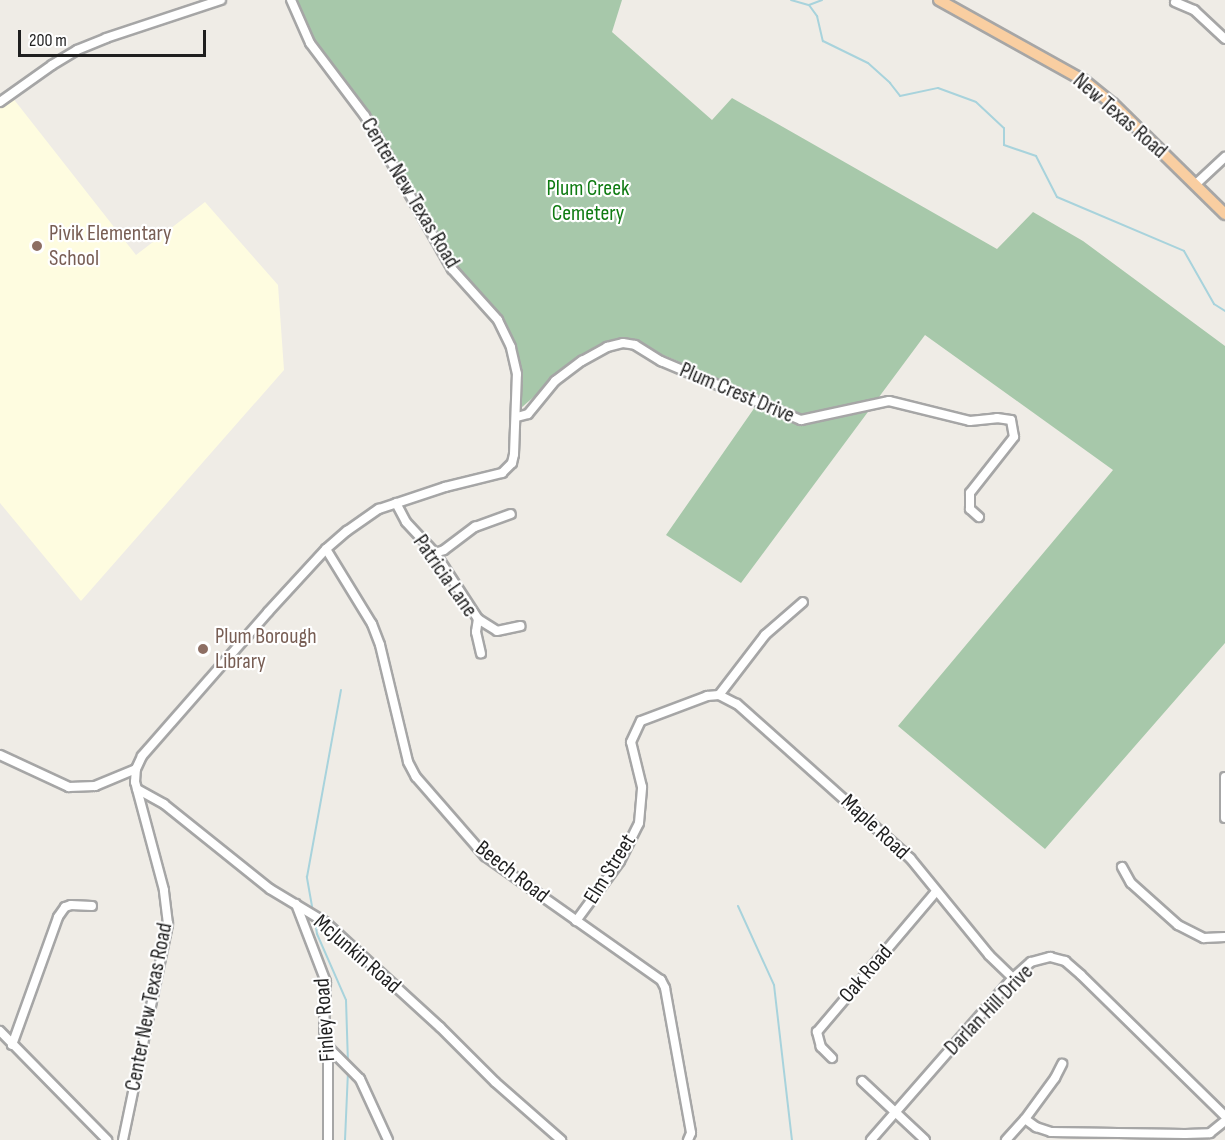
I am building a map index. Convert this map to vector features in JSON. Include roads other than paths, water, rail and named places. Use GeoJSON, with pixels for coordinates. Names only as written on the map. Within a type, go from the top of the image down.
{"type":"FeatureCollection","features":[{"type":"Feature","properties":{"kind":"main road","name":"New Texas Road"},"geometry":{"type":"LineString","coordinates":[[939,0],[1083,80],[1113,104],[1225,214]]}},
{"type":"Feature","properties":{"kind":"street"},"geometry":{"type":"LineString","coordinates":[[0,102],[77,50],[106,38],[221,0]]}},
{"type":"Feature","properties":{"kind":"street","name":"Center New Texas Road"},"geometry":{"type":"LineString","coordinates":[[123,1140],[168,924],[164,890],[137,789],[136,769],[142,756],[326,549],[363,519],[396,503],[502,473],[512,463],[514,454],[517,374],[511,347],[498,320],[452,269],[365,116],[310,43],[291,0]]}},
{"type":"Feature","properties":{"kind":"street"},"geometry":{"type":"LineString","coordinates":[[1175,2],[1194,10],[1225,39]]}},
{"type":"Feature","properties":{"kind":"street"},"geometry":{"type":"LineString","coordinates":[[1196,184],[1225,157]]}},
{"type":"Feature","properties":{"kind":"street","name":"Plum Crest Drive"},"geometry":{"type":"LineString","coordinates":[[517,417],[528,414],[555,381],[582,361],[607,347],[623,343],[635,345],[661,361],[801,420],[889,400],[970,421],[997,418],[1011,420],[1014,436],[970,493],[970,509],[979,518]]}},
{"type":"Feature","properties":{"kind":"street","name":"Patricia Lane"},"geometry":{"type":"LineString","coordinates":[[396,503],[406,522],[435,553],[478,619],[476,632],[481,653]]}},
{"type":"Feature","properties":{"kind":"street"},"geometry":{"type":"LineString","coordinates":[[435,553],[444,550],[475,527],[511,514]]}},
{"type":"Feature","properties":{"kind":"street","name":"Beech Road"},"geometry":{"type":"LineString","coordinates":[[326,549],[362,606],[380,645],[410,768],[485,856],[661,980],[665,988],[691,1133],[688,1140]]}},
{"type":"Feature","properties":{"kind":"street"},"geometry":{"type":"LineString","coordinates":[[719,695],[765,635],[803,602]]}},
{"type":"Feature","properties":{"kind":"street"},"geometry":{"type":"LineString","coordinates":[[478,619],[497,631],[520,626]]}},
{"type":"Feature","properties":{"kind":"street","name":"Elm Street"},"geometry":{"type":"LineString","coordinates":[[576,921],[620,861],[639,823],[642,786],[631,742],[641,721],[707,696],[719,695]]}},
{"type":"Feature","properties":{"kind":"street","name":"Maple Road"},"geometry":{"type":"LineString","coordinates":[[719,695],[737,704],[910,858],[935,892],[989,955],[1013,978]]}},
{"type":"Feature","properties":{"kind":"street"},"geometry":{"type":"LineString","coordinates":[[0,755],[69,787],[95,786],[136,769]]}},
{"type":"Feature","properties":{"kind":"street"},"geometry":{"type":"LineString","coordinates":[[1225,777],[1225,818]]}},
{"type":"Feature","properties":{"kind":"street","name":"McJunkin Road"},"geometry":{"type":"LineString","coordinates":[[137,789],[164,804],[246,871],[324,922],[561,1140]]}},
{"type":"Feature","properties":{"kind":"street"},"geometry":{"type":"LineString","coordinates":[[1122,867],[1131,883],[1178,925],[1204,938],[1225,937]]}},
{"type":"Feature","properties":{"kind":"street","name":"Oak Road"},"geometry":{"type":"LineString","coordinates":[[832,1058],[821,1047],[816,1038],[817,1032],[935,892]]}},
{"type":"Feature","properties":{"kind":"street","name":"Finley Road"},"geometry":{"type":"LineString","coordinates":[[296,904],[326,982],[324,1030],[328,1047],[328,1140]]}},
{"type":"Feature","properties":{"kind":"street"},"geometry":{"type":"LineString","coordinates":[[12,1045],[58,917],[65,907],[71,905],[92,906]]}},
{"type":"Feature","properties":{"kind":"street","name":"Darlan Hill Drive"},"geometry":{"type":"LineString","coordinates":[[871,1140],[1013,978],[1031,962],[1050,957],[1065,961],[1225,1116]]}},
{"type":"Feature","properties":{"kind":"street"},"geometry":{"type":"LineString","coordinates":[[0,1031],[107,1140]]}},
{"type":"Feature","properties":{"kind":"street"},"geometry":{"type":"LineString","coordinates":[[328,1047],[360,1079],[388,1140]]}},
{"type":"Feature","properties":{"kind":"street"},"geometry":{"type":"LineString","coordinates":[[1006,1140],[1025,1119],[1062,1064]]}},
{"type":"Feature","properties":{"kind":"street"},"geometry":{"type":"LineString","coordinates":[[862,1081],[894,1114],[925,1140]]}},
{"type":"Feature","properties":{"kind":"street"},"geometry":{"type":"LineString","coordinates":[[1025,1119],[1051,1131],[1185,1134],[1210,1133],[1225,1121]]}},
{"type":"Feature","properties":{"kind":"waterway"},"geometry":{"type":"LineString","coordinates":[[791,0],[809,5],[822,0]]}},
{"type":"Feature","properties":{"kind":"waterway"},"geometry":{"type":"LineString","coordinates":[[809,5],[817,16],[823,41],[868,63],[890,83],[900,96],[938,88],[976,102],[1004,128],[1004,145],[1036,156],[1057,197],[1184,251],[1214,304],[1225,311]]}},
{"type":"Feature","properties":{"kind":"waterway"},"geometry":{"type":"LineString","coordinates":[[313,912],[307,877],[341,690]]}},
{"type":"Feature","properties":{"kind":"waterway"},"geometry":{"type":"LineString","coordinates":[[738,906],[774,985],[792,1140]]}},
{"type":"Feature","properties":{"kind":"waterway"},"geometry":{"type":"LineString","coordinates":[[315,920],[317,934],[346,1000],[348,1064]]}},
{"type":"Feature","properties":{"kind":"waterway"},"geometry":{"type":"LineString","coordinates":[[345,1140],[348,1070]]}},
{"type":"Feature","properties":{"kind":"place","name":"Pivik Elementary School"},"geometry":{"type":"Point","coordinates":[37,246]}},
{"type":"Feature","properties":{"kind":"place","name":"Plum Borough Library"},"geometry":{"type":"Point","coordinates":[203,649]}},
{"type":"Feature","properties":{"kind":"park label","name":"Plum Creek Cemetery"},"geometry":{"type":"Point","coordinates":[588,200]}}]}
